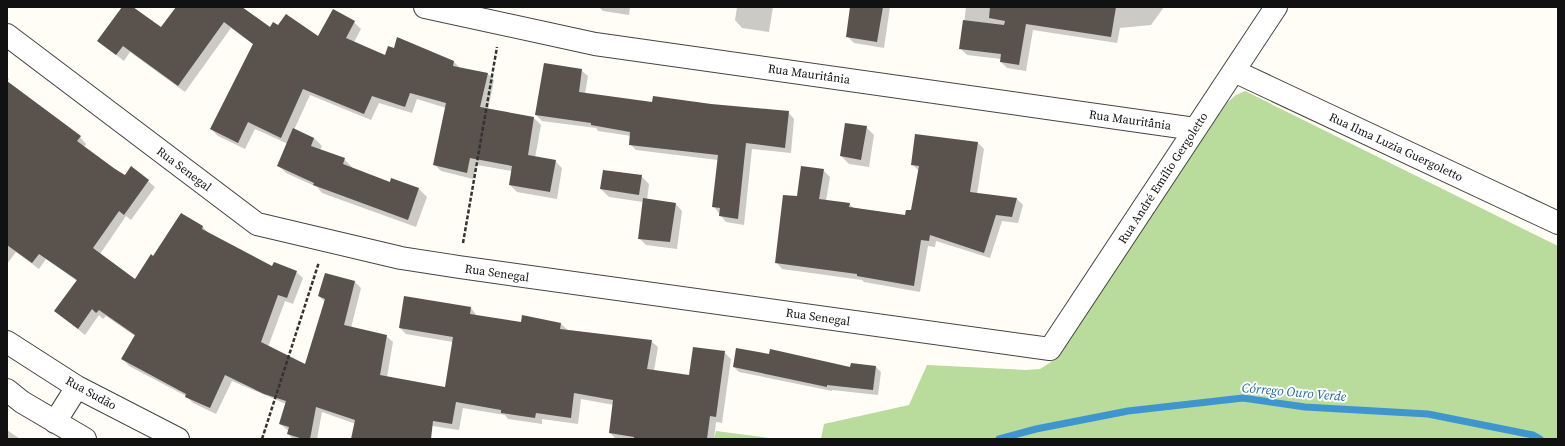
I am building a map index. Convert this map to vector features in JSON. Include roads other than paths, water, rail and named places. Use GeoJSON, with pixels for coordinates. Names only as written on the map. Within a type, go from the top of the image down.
{"type":"FeatureCollection","features":[{"type":"Feature","properties":{"kind":"street","name":"Rua Mauritânia"},"geometry":{"type":"LineString","coordinates":[[425,7],[595,44],[1195,129]]}},
{"type":"Feature","properties":{"kind":"street","name":"Rua André Emílio Gergoletto"},"geometry":{"type":"LineString","coordinates":[[1050,349],[1276,7]]}},
{"type":"Feature","properties":{"kind":"street","name":"Rua Senegal"},"geometry":{"type":"LineString","coordinates":[[7,35],[257,224],[401,258],[459,268],[1050,349]]}},
{"type":"Feature","properties":{"kind":"street","name":"Rua Ilma Luzia Guergoletto"},"geometry":{"type":"LineString","coordinates":[[1234,71],[1558,223]]}},
{"type":"Feature","properties":{"kind":"street","name":"Rua Sudão"},"geometry":{"type":"LineString","coordinates":[[7,342],[78,387],[178,439]]}},
{"type":"Feature","properties":{"kind":"street"},"geometry":{"type":"LineString","coordinates":[[55,422],[78,387]]}},
{"type":"Feature","properties":{"kind":"street"},"geometry":{"type":"LineString","coordinates":[[7,390],[55,422],[85,439]]}},
{"type":"Feature","properties":{"kind":"waterway","name":"Córrego Ouro Verde"},"geometry":{"type":"LineString","coordinates":[[999,439],[1036,429],[1128,411],[1243,398],[1305,407],[1428,414],[1533,435],[1540,439]]}}]}
